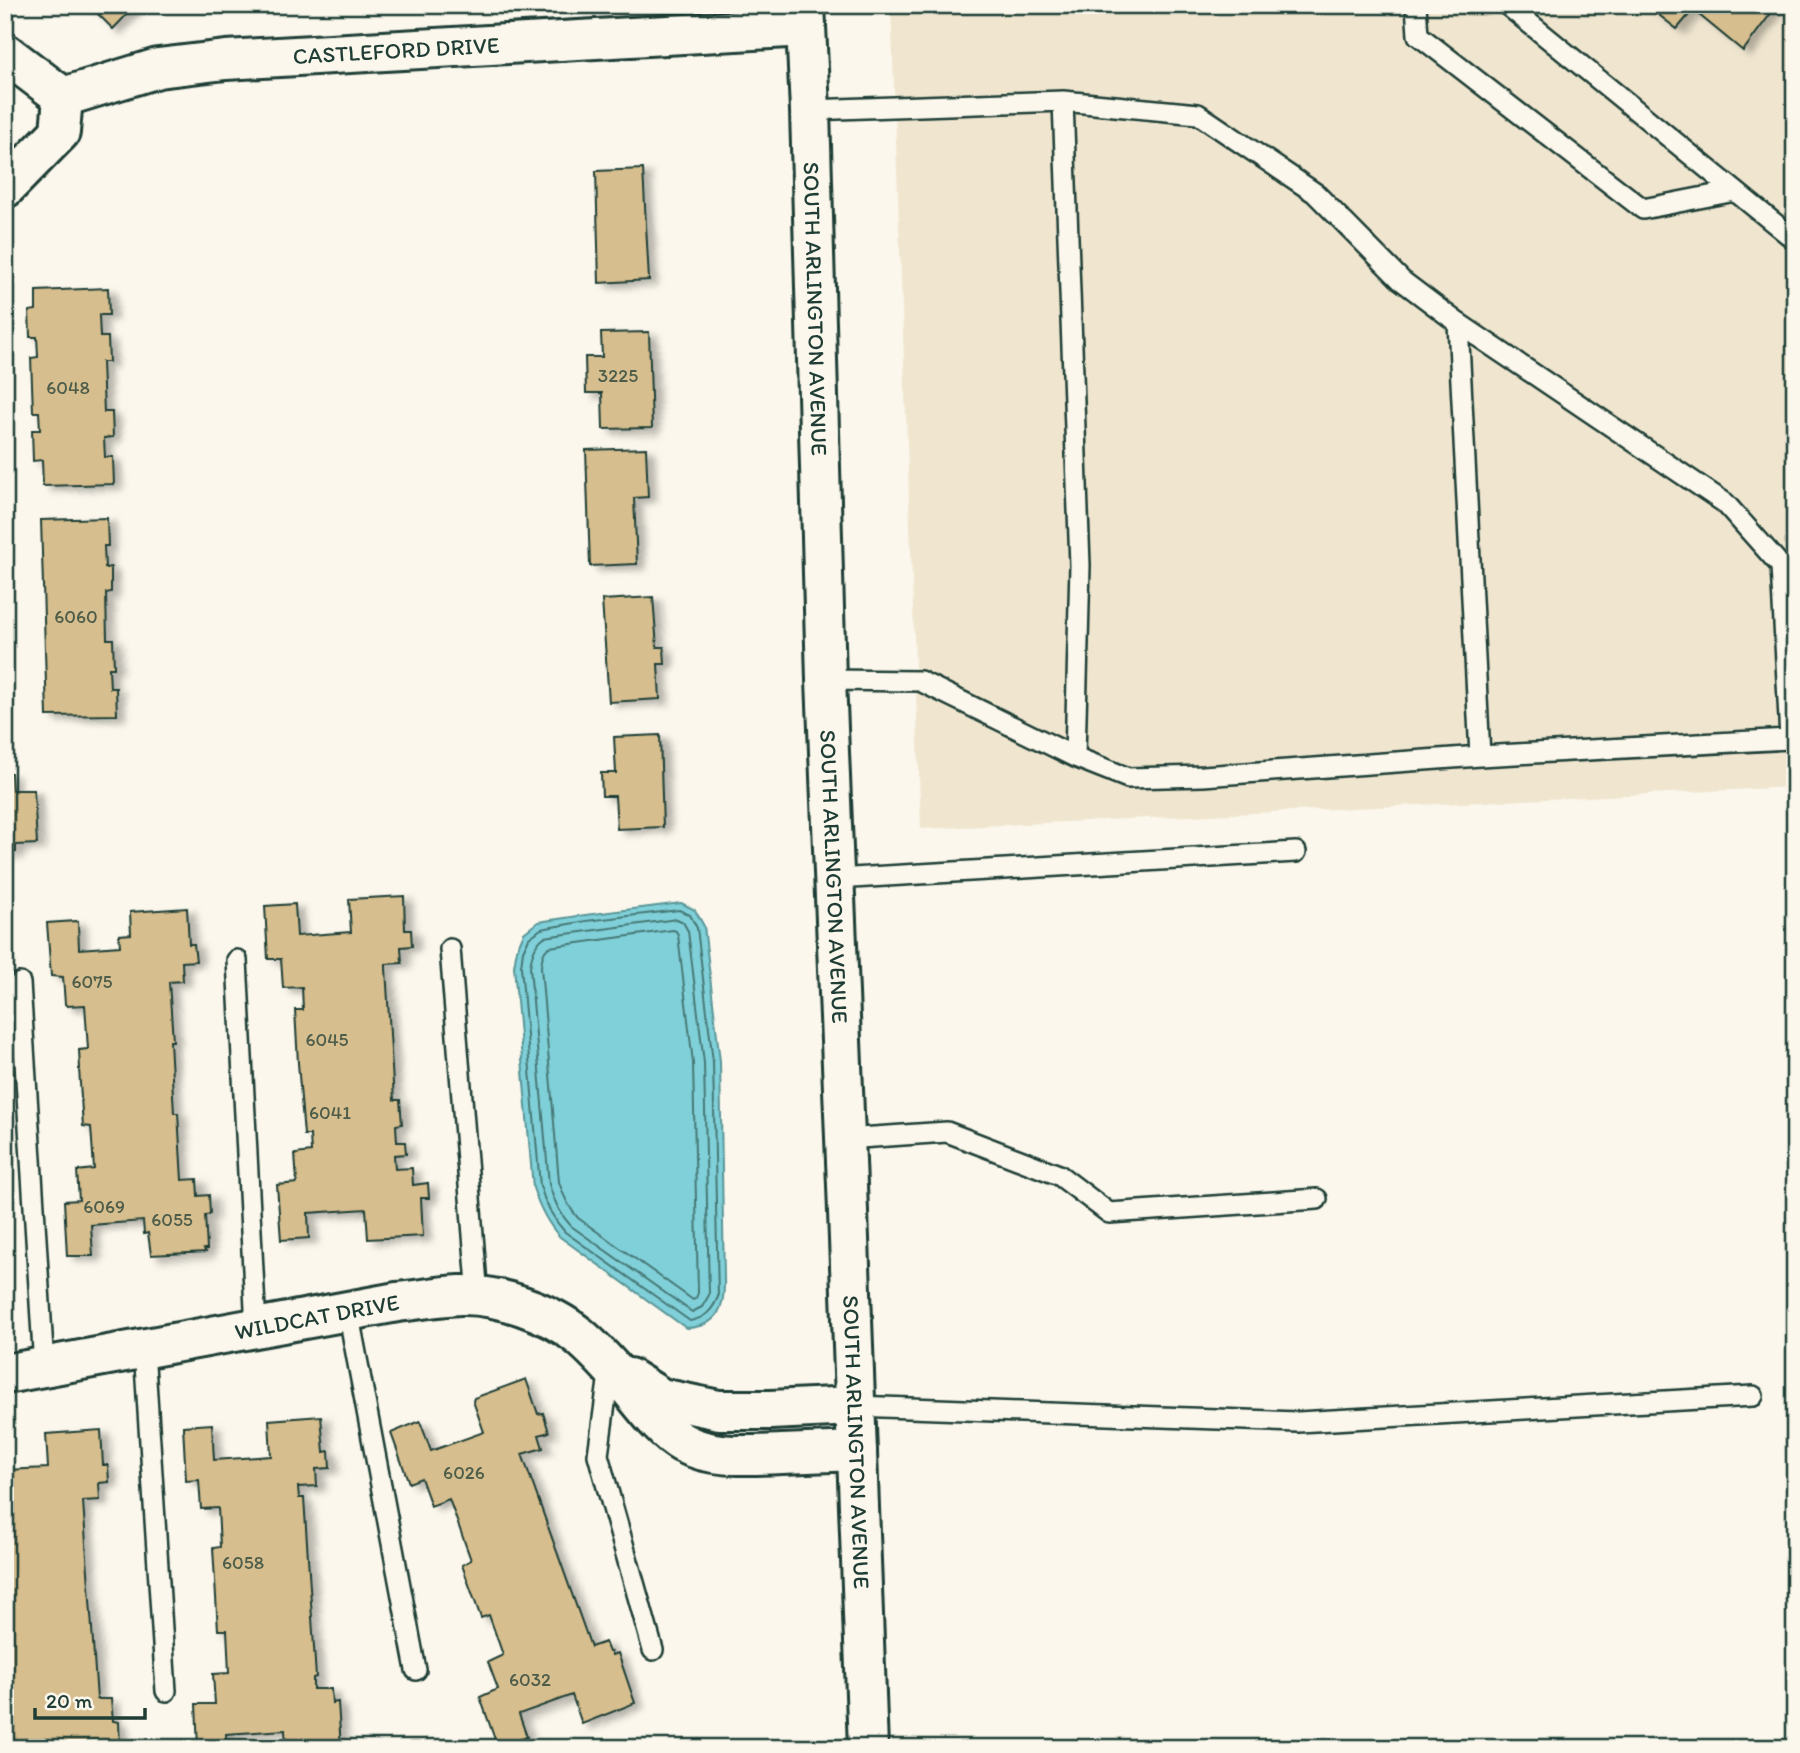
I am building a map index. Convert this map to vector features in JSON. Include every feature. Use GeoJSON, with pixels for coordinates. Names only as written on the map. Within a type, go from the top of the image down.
{"type":"FeatureCollection","features":[{"type":"Feature","properties":{"kind":"street","name":"CASTLEFORD DRIVE"},"geometry":{"type":"LineString","coordinates":[[63,97],[158,68],[226,60],[805,16]]}},
{"type":"Feature","properties":{"kind":"street","name":"SOUTH ARLINGTON AVENUE"},"geometry":{"type":"LineString","coordinates":[[805,16],[826,680],[867,1748]]}},
{"type":"Feature","properties":{"kind":"street"},"geometry":{"type":"LineString","coordinates":[[5,53],[63,97],[60,132],[5,188]]}},
{"type":"Feature","properties":{"kind":"street","name":"WILDCAT DRIVE"},"geometry":{"type":"LineString","coordinates":[[5,1374],[397,1302],[462,1295],[489,1297],[534,1310],[580,1336],[668,1432],[682,1443],[702,1451],[726,1455],[857,1451]]}},
{"type":"Feature","properties":{"kind":"street","name":"WILDCAT DRIVE"},"geometry":{"type":"LineString","coordinates":[[610,1366],[661,1398],[719,1410],[855,1406]]}},
{"type":"Feature","properties":{"kind":"lane"},"geometry":{"type":"LineString","coordinates":[[1416,5],[1418,35],[1643,209],[1735,191]]}},
{"type":"Feature","properties":{"kind":"lane"},"geometry":{"type":"LineString","coordinates":[[1507,5],[1795,240]]}},
{"type":"Feature","properties":{"kind":"lane"},"geometry":{"type":"LineString","coordinates":[[810,110],[1063,102],[1198,114],[1315,193],[1401,280],[1458,323],[1725,503],[1781,566],[1790,739],[1480,756],[1203,776],[1128,778],[1075,757],[920,681],[826,680]]}},
{"type":"Feature","properties":{"kind":"lane"},"geometry":{"type":"LineString","coordinates":[[1063,102],[1080,565],[1075,757]]}},
{"type":"Feature","properties":{"kind":"lane"},"geometry":{"type":"LineString","coordinates":[[1458,323],[1480,756]]}},
{"type":"Feature","properties":{"kind":"lane"},"geometry":{"type":"LineString","coordinates":[[835,879],[1296,852]]}},
{"type":"Feature","properties":{"kind":"lane"},"geometry":{"type":"LineString","coordinates":[[450,949],[478,1297]]}},
{"type":"Feature","properties":{"kind":"lane"},"geometry":{"type":"LineString","coordinates":[[237,960],[257,1328]]}},
{"type":"Feature","properties":{"kind":"lane"},"geometry":{"type":"LineString","coordinates":[[20,983],[44,1367]]}},
{"type":"Feature","properties":{"kind":"lane"},"geometry":{"type":"LineString","coordinates":[[845,1139],[947,1132],[1059,1175],[1109,1213],[1317,1199]]}},
{"type":"Feature","properties":{"kind":"lane"},"geometry":{"type":"LineString","coordinates":[[348,1311],[416,1670]]}},
{"type":"Feature","properties":{"kind":"lane"},"geometry":{"type":"LineString","coordinates":[[144,1349],[166,1691]]}},
{"type":"Feature","properties":{"kind":"lane"},"geometry":{"type":"LineString","coordinates":[[610,1366],[598,1455],[653,1650]]}},
{"type":"Feature","properties":{"kind":"lane"},"geometry":{"type":"LineString","coordinates":[[855,1406],[1298,1422],[1753,1396]]}},
{"type":"Feature","properties":{"kind":"shaded area"},"geometry":{"type":"Polygon","coordinates":[[[891,5],[1795,5],[1795,787],[921,829],[891,5]]]}},
{"type":"Feature","properties":{"kind":"water"},"geometry":{"type":"Polygon","coordinates":[[[681,903],[695,910],[704,926],[720,1061],[724,1278],[723,1297],[718,1313],[706,1324],[686,1328],[560,1237],[541,1208],[533,1188],[514,966],[524,933],[538,922],[681,903]]]}},
{"type":"Feature","properties":{"kind":"building"},"geometry":{"type":"Polygon","coordinates":[[[89,5],[136,5],[113,29],[89,5]]]}},
{"type":"Feature","properties":{"kind":"building"},"geometry":{"type":"Polygon","coordinates":[[[1646,5],[1777,5],[1743,51],[1693,10],[1677,29],[1646,5]]]}},
{"type":"Feature","properties":{"kind":"building"},"geometry":{"type":"Polygon","coordinates":[[[643,169],[649,280],[599,283],[596,171],[643,169]]]}},
{"type":"Feature","properties":{"kind":"building"},"geometry":{"type":"Polygon","coordinates":[[[108,288],[109,315],[99,315],[100,337],[108,337],[109,362],[102,362],[104,412],[112,412],[113,437],[104,438],[105,457],[113,457],[114,484],[43,486],[42,460],[33,461],[32,430],[40,430],[39,412],[33,412],[31,358],[38,357],[37,337],[30,337],[29,311],[36,310],[36,291],[108,288]]]}},
{"type":"Feature","properties":{"kind":"building"},"geometry":{"type":"Polygon","coordinates":[[[649,332],[652,428],[603,429],[602,393],[586,393],[585,357],[602,357],[601,333],[649,332]]]}},
{"type":"Feature","properties":{"kind":"building"},"geometry":{"type":"Polygon","coordinates":[[[646,448],[648,497],[634,498],[637,564],[590,566],[586,450],[646,448]]]}},
{"type":"Feature","properties":{"kind":"building"},"geometry":{"type":"Polygon","coordinates":[[[107,518],[108,546],[104,546],[105,568],[111,567],[111,592],[106,593],[107,639],[113,639],[114,668],[109,668],[110,688],[116,688],[117,715],[47,716],[41,520],[107,518]]]}},
{"type":"Feature","properties":{"kind":"building"},"geometry":{"type":"Polygon","coordinates":[[[653,597],[657,647],[664,647],[665,664],[658,664],[660,699],[609,702],[602,600],[653,597]]]}},
{"type":"Feature","properties":{"kind":"building"},"geometry":{"type":"Polygon","coordinates":[[[660,735],[663,827],[617,829],[615,796],[602,796],[601,773],[616,773],[614,737],[660,735]]]}},
{"type":"Feature","properties":{"kind":"building"},"geometry":{"type":"Polygon","coordinates":[[[5,773],[11,773],[12,790],[34,790],[37,844],[16,845],[16,852],[5,853],[5,773]]]}},
{"type":"Feature","properties":{"kind":"building"},"geometry":{"type":"Polygon","coordinates":[[[404,896],[405,930],[411,930],[412,946],[401,947],[402,963],[386,964],[394,1100],[400,1100],[402,1124],[396,1125],[397,1142],[405,1142],[406,1154],[394,1155],[395,1169],[412,1168],[413,1185],[428,1183],[429,1198],[421,1198],[423,1236],[368,1239],[366,1209],[308,1213],[309,1238],[281,1240],[277,1185],[297,1183],[295,1154],[311,1152],[310,1135],[304,1135],[295,1010],[303,1010],[302,987],[283,988],[281,959],[268,959],[265,906],[295,904],[297,936],[351,932],[349,899],[404,896]]]}},
{"type":"Feature","properties":{"kind":"building"},"geometry":{"type":"Polygon","coordinates":[[[187,908],[189,944],[194,944],[196,961],[182,962],[183,981],[169,982],[173,1041],[170,1041],[174,1113],[178,1113],[182,1180],[197,1179],[198,1196],[209,1195],[210,1214],[205,1215],[206,1252],[151,1255],[148,1233],[144,1234],[143,1221],[91,1225],[93,1256],[67,1256],[64,1201],[79,1200],[77,1171],[94,1169],[91,1127],[83,1126],[79,1069],[79,1050],[88,1049],[85,1005],[67,1006],[63,977],[51,976],[47,923],[78,922],[79,949],[120,946],[119,935],[131,934],[130,912],[187,908]]]}},
{"type":"Feature","properties":{"kind":"building"},"geometry":{"type":"Polygon","coordinates":[[[526,1379],[538,1414],[543,1413],[549,1432],[539,1435],[543,1448],[522,1454],[591,1647],[605,1642],[612,1655],[618,1653],[635,1703],[582,1724],[572,1695],[519,1714],[527,1737],[498,1748],[480,1697],[498,1689],[488,1662],[503,1655],[489,1615],[481,1618],[462,1565],[471,1560],[449,1499],[431,1506],[421,1478],[409,1483],[391,1433],[420,1421],[431,1451],[484,1432],[474,1398],[526,1379]]]}},
{"type":"Feature","properties":{"kind":"building"},"geometry":{"type":"Polygon","coordinates":[[[321,1416],[324,1452],[329,1451],[330,1468],[316,1469],[317,1486],[298,1487],[299,1498],[304,1498],[316,1677],[313,1678],[313,1689],[331,1689],[332,1703],[338,1702],[341,1748],[286,1748],[285,1730],[226,1734],[227,1748],[198,1748],[196,1704],[215,1704],[213,1674],[229,1673],[227,1630],[218,1630],[213,1548],[220,1547],[218,1508],[201,1509],[199,1480],[186,1481],[183,1426],[212,1424],[214,1460],[271,1456],[269,1420],[321,1416]]]}},
{"type":"Feature","properties":{"kind":"building"},"geometry":{"type":"Polygon","coordinates":[[[101,1430],[103,1465],[108,1465],[109,1482],[99,1483],[100,1500],[83,1501],[97,1699],[111,1699],[113,1721],[119,1722],[120,1748],[5,1748],[5,1690],[9,1690],[5,1647],[5,1470],[48,1468],[46,1434],[101,1430]]]}}]}
